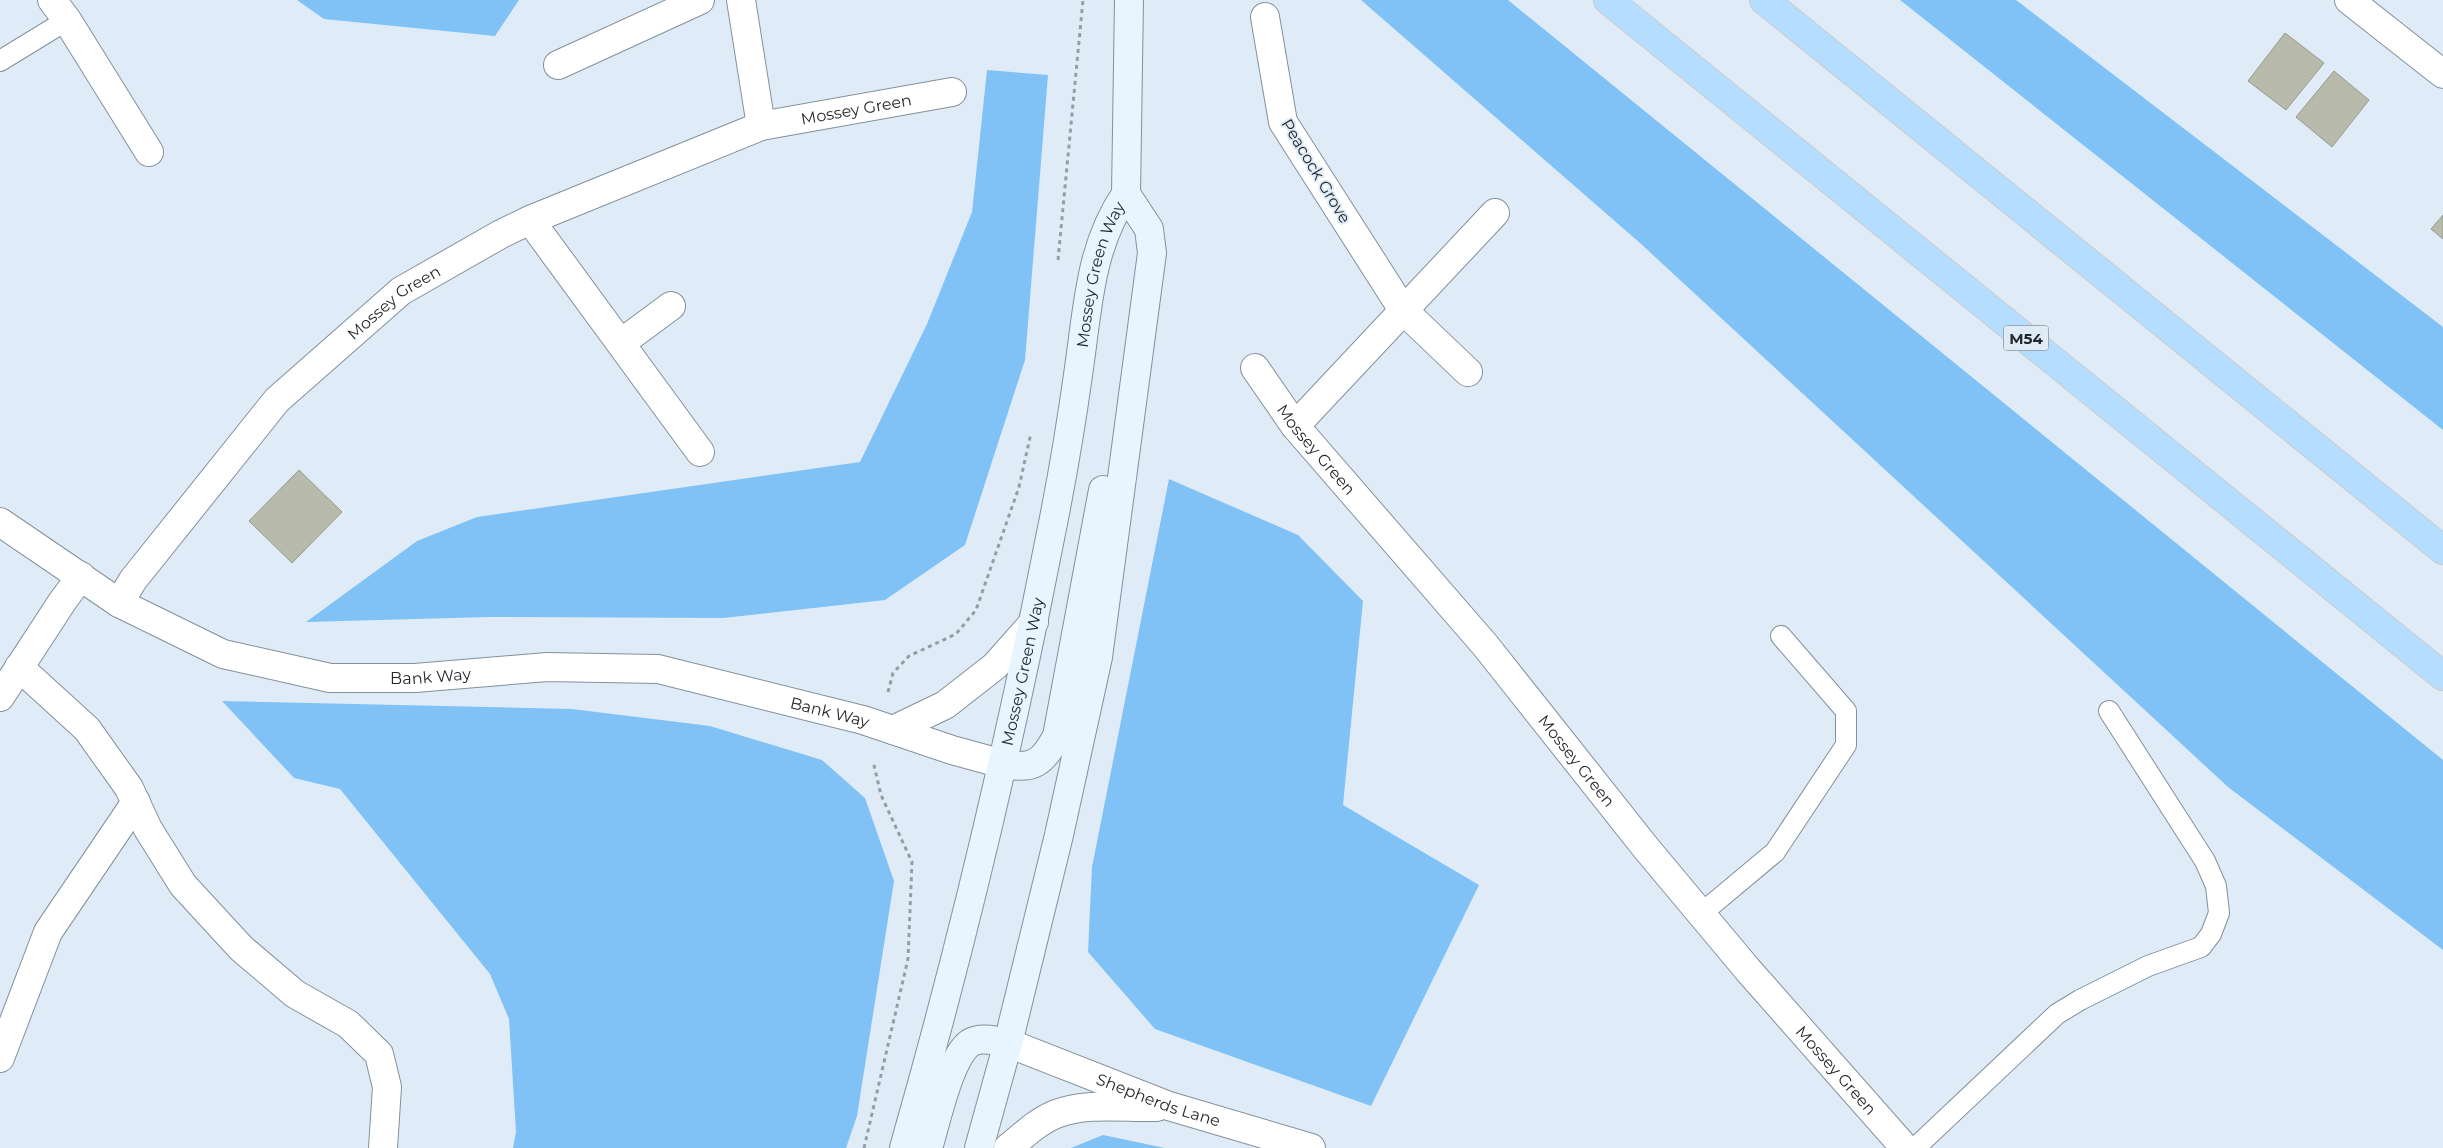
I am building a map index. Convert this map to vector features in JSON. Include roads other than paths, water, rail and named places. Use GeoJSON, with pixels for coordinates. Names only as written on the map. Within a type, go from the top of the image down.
{"type":"FeatureCollection","features":[{"type":"Feature","properties":{"kind":"highway","name":"M54"},"geometry":{"type":"LineString","coordinates":[[1608,0],[2443,676]]}},
{"type":"Feature","properties":{"kind":"highway"},"geometry":{"type":"LineString","coordinates":[[1764,0],[2443,550]]}},
{"type":"Feature","properties":{"kind":"main road","name":"Mossey Green Way"},"geometry":{"type":"LineString","coordinates":[[904,1148],[926,1070],[1003,764],[1034,622],[1059,494],[1093,266],[1106,228],[1114,211],[1126,194],[1130,0]]}},
{"type":"Feature","properties":{"kind":"main road","name":"Mossey Green Way"},"geometry":{"type":"LineString","coordinates":[[979,1148],[1008,1044],[1060,835],[1098,657],[1148,293],[1152,241],[1149,228],[1126,194]]}},
{"type":"Feature","properties":{"kind":"main road"},"geometry":{"type":"LineString","coordinates":[[1003,764],[1021,768],[1034,764],[1050,748],[1060,728],[1111,448],[1128,338],[1133,319],[1148,293]]}},
{"type":"Feature","properties":{"kind":"main road"},"geometry":{"type":"LineString","coordinates":[[928,1148],[948,1080],[963,1052],[970,1043],[980,1039],[1008,1044]]}},
{"type":"Feature","properties":{"kind":"street"},"geometry":{"type":"LineString","coordinates":[[558,65],[700,0]]}},
{"type":"Feature","properties":{"kind":"street"},"geometry":{"type":"LineString","coordinates":[[741,0],[760,126]]}},
{"type":"Feature","properties":{"kind":"street"},"geometry":{"type":"LineString","coordinates":[[2349,0],[2443,74]]}},
{"type":"Feature","properties":{"kind":"street"},"geometry":{"type":"LineString","coordinates":[[60,10],[149,152]]}},
{"type":"Feature","properties":{"kind":"street","name":"Peacock Grove"},"geometry":{"type":"LineString","coordinates":[[1265,18],[1284,122],[1403,310],[1468,372]]}},
{"type":"Feature","properties":{"kind":"street","name":"Mossey Green"},"geometry":{"type":"LineString","coordinates":[[119,603],[133,580],[277,400],[401,291],[501,234],[530,220],[760,126],[952,92]]}},
{"type":"Feature","properties":{"kind":"street"},"geometry":{"type":"LineString","coordinates":[[1295,426],[1495,213]]}},
{"type":"Feature","properties":{"kind":"street"},"geometry":{"type":"LineString","coordinates":[[530,220],[700,452]]}},
{"type":"Feature","properties":{"kind":"street"},"geometry":{"type":"LineString","coordinates":[[620,343],[671,306]]}},
{"type":"Feature","properties":{"kind":"street","name":"Mossey Green"},"geometry":{"type":"LineString","coordinates":[[1255,368],[1295,426],[1485,645],[1702,913],[1904,1148]]}},
{"type":"Feature","properties":{"kind":"street","name":"Bank Way"},"geometry":{"type":"LineString","coordinates":[[0,522],[119,603],[223,654],[330,678],[415,678],[547,667],[658,669],[886,728],[952,750],[1003,764]]}},
{"type":"Feature","properties":{"kind":"street"},"geometry":{"type":"LineString","coordinates":[[0,697],[81,576]]}},
{"type":"Feature","properties":{"kind":"street"},"geometry":{"type":"LineString","coordinates":[[886,728],[945,705],[995,666],[1034,622]]}},
{"type":"Feature","properties":{"kind":"street"},"geometry":{"type":"LineString","coordinates":[[19,667],[87,729],[130,788],[148,830],[183,885],[241,948],[295,994],[348,1024],[379,1054],[387,1087],[382,1148]]}},
{"type":"Feature","properties":{"kind":"street"},"geometry":{"type":"LineString","coordinates":[[0,1058],[48,932],[136,802]]}},
{"type":"Feature","properties":{"kind":"street","name":"Shepherds Lane"},"geometry":{"type":"LineString","coordinates":[[1008,1044],[1169,1106],[1311,1148]]}},
{"type":"Feature","properties":{"kind":"street"},"geometry":{"type":"LineString","coordinates":[[1008,1148],[1055,1114],[1089,1107],[1169,1106]]}},
{"type":"Feature","properties":{"kind":"lane"},"geometry":{"type":"LineString","coordinates":[[0,61],[60,10]]}},
{"type":"Feature","properties":{"kind":"lane"},"geometry":{"type":"LineString","coordinates":[[1702,913],[1775,852],[1846,745],[1846,711],[1781,636]]}},
{"type":"Feature","properties":{"kind":"lane"},"geometry":{"type":"LineString","coordinates":[[1915,1148],[2057,1014],[2080,1000],[2148,966],[2201,947],[2211,934],[2218,913],[2216,886],[2205,861],[2109,711]]}}]}
